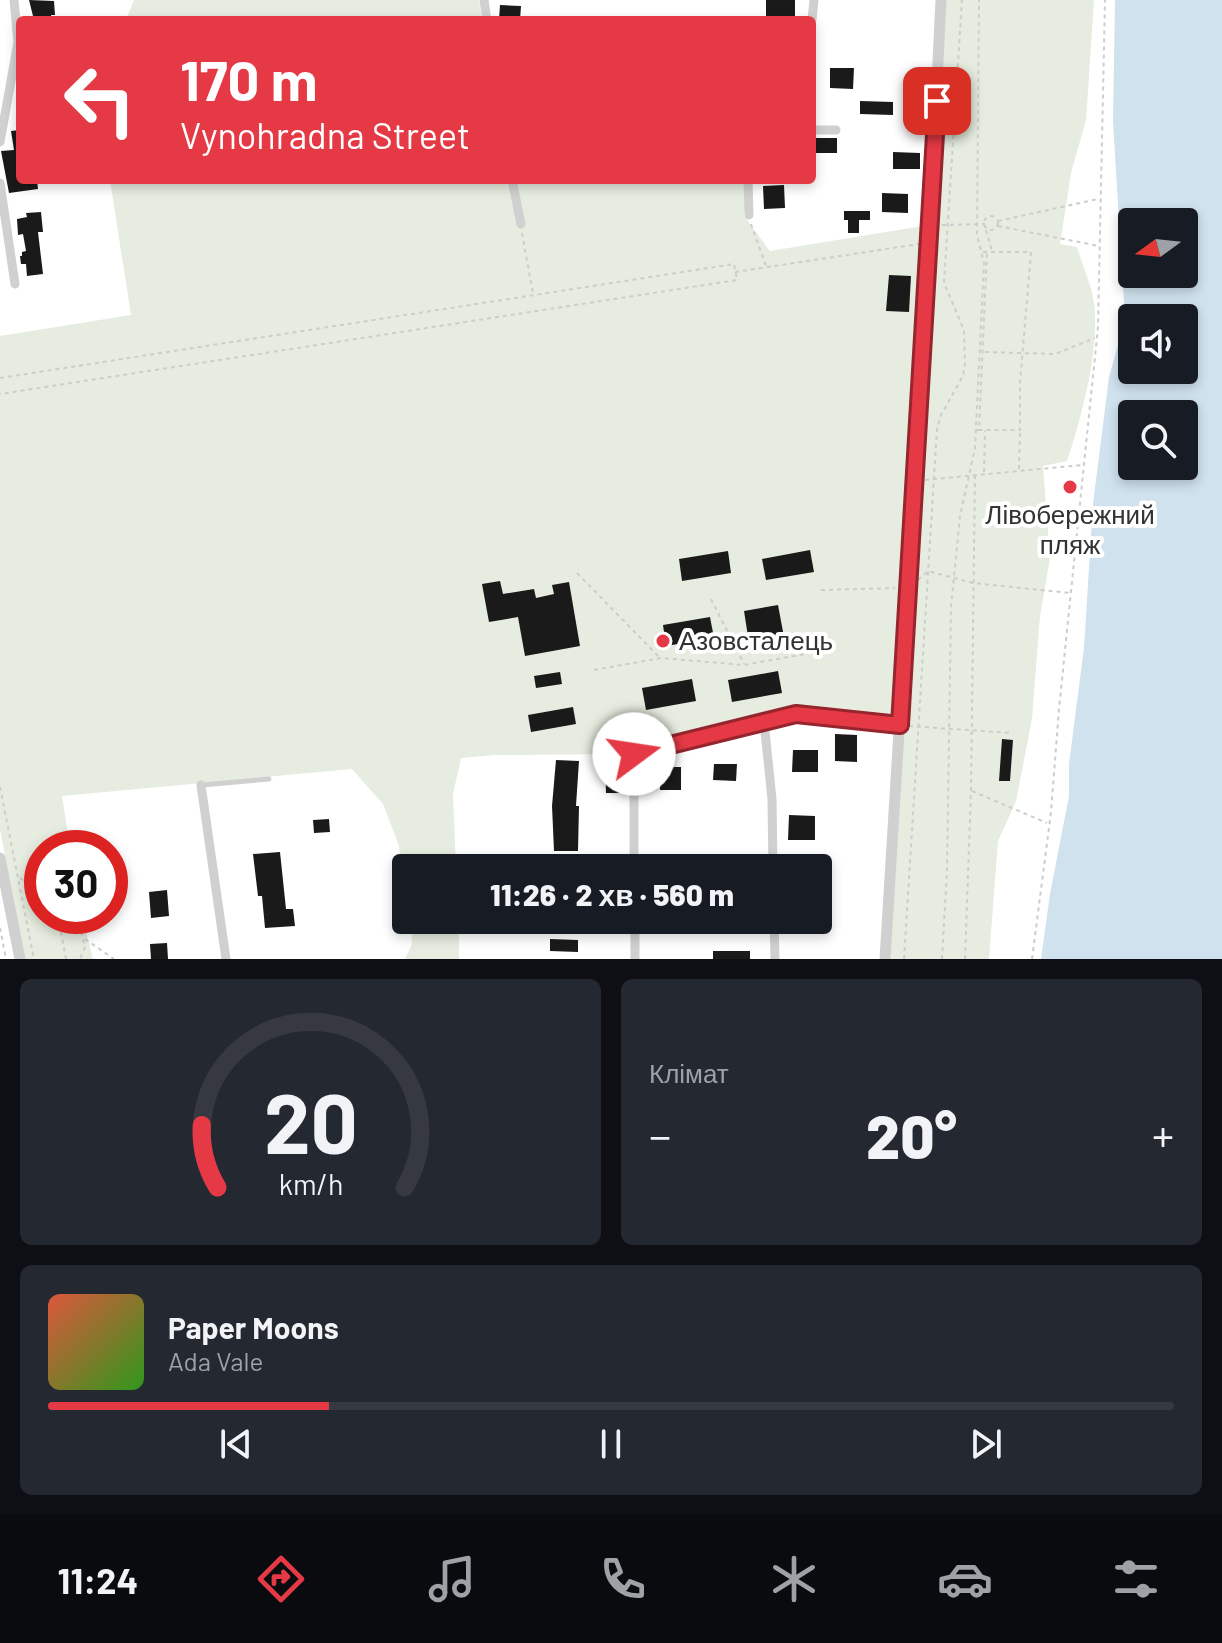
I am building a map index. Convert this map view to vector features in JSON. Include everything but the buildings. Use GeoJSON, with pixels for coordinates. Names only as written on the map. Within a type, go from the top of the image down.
{"type":"FeatureCollection","features":[{"type":"Feature","properties":{"kind":"street"},"geometry":{"type":"LineString","coordinates":[[14,0],[16,21]]}},
{"type":"Feature","properties":{"kind":"street"},"geometry":{"type":"LineString","coordinates":[[885,959],[941,0]]}},
{"type":"Feature","properties":{"kind":"street"},"geometry":{"type":"LineString","coordinates":[[0,142],[16,53]]}},
{"type":"Feature","properties":{"kind":"street"},"geometry":{"type":"LineString","coordinates":[[816,130],[836,130]]}},
{"type":"Feature","properties":{"kind":"street"},"geometry":{"type":"LineString","coordinates":[[0,183],[15,284]]}},
{"type":"Feature","properties":{"kind":"street"},"geometry":{"type":"LineString","coordinates":[[513,184],[521,224]]}},
{"type":"Feature","properties":{"kind":"street"},"geometry":{"type":"LineString","coordinates":[[748,184],[749,215]]}},
{"type":"Feature","properties":{"kind":"street"},"geometry":{"type":"LineString","coordinates":[[634,854],[634,754],[796,714],[900,725]]}},
{"type":"Feature","properties":{"kind":"street"},"geometry":{"type":"LineString","coordinates":[[764,722],[772,799],[773,854]]}},
{"type":"Feature","properties":{"kind":"street"},"geometry":{"type":"LineString","coordinates":[[201,785],[226,959]]}},
{"type":"Feature","properties":{"kind":"street"},"geometry":{"type":"LineString","coordinates":[[0,858],[20,959]]}},
{"type":"Feature","properties":{"kind":"street"},"geometry":{"type":"LineString","coordinates":[[635,934],[635,959]]}},
{"type":"Feature","properties":{"kind":"street"},"geometry":{"type":"LineString","coordinates":[[774,934],[775,959]]}},
{"type":"Feature","properties":{"kind":"lane"},"geometry":{"type":"LineString","coordinates":[[201,785],[269,779]]}},
{"type":"Feature","properties":{"kind":"path"},"geometry":{"type":"LineString","coordinates":[[904,959],[939,421],[963,376],[965,364],[964,330],[944,283],[962,0]]}},
{"type":"Feature","properties":{"kind":"path"},"geometry":{"type":"LineString","coordinates":[[979,0],[977,224],[984,263],[981,352]]}},
{"type":"Feature","properties":{"kind":"path"},"geometry":{"type":"LineString","coordinates":[[1032,959],[1049,824],[1097,337],[1105,0]]}},
{"type":"Feature","properties":{"kind":"path"},"geometry":{"type":"LineString","coordinates":[[985,224],[991,216],[998,221],[1099,199]]}},
{"type":"Feature","properties":{"kind":"path"},"geometry":{"type":"LineString","coordinates":[[749,215],[766,268]]}},
{"type":"Feature","properties":{"kind":"path"},"geometry":{"type":"LineString","coordinates":[[998,221],[998,226]]}},
{"type":"Feature","properties":{"kind":"path"},"geometry":{"type":"LineString","coordinates":[[521,224],[533,295]]}},
{"type":"Feature","properties":{"kind":"path"},"geometry":{"type":"LineString","coordinates":[[930,225],[985,224]]}},
{"type":"Feature","properties":{"kind":"path"},"geometry":{"type":"LineString","coordinates":[[985,224],[993,252]]}},
{"type":"Feature","properties":{"kind":"path"},"geometry":{"type":"LineString","coordinates":[[986,228],[992,230],[998,226],[1099,246]]}},
{"type":"Feature","properties":{"kind":"path"},"geometry":{"type":"LineString","coordinates":[[735,272],[947,239]]}},
{"type":"Feature","properties":{"kind":"path"},"geometry":{"type":"LineString","coordinates":[[982,252],[1031,252],[1019,412],[1019,470]]}},
{"type":"Feature","properties":{"kind":"path"},"geometry":{"type":"LineString","coordinates":[[942,959],[953,578],[960,516],[973,459],[987,252]]}},
{"type":"Feature","properties":{"kind":"path"},"geometry":{"type":"LineString","coordinates":[[0,378],[734,264],[737,280],[0,394]]}},
{"type":"Feature","properties":{"kind":"path"},"geometry":{"type":"LineString","coordinates":[[981,352],[1055,354],[1097,337]]}},
{"type":"Feature","properties":{"kind":"path"},"geometry":{"type":"LineString","coordinates":[[975,430],[1020,430]]}},
{"type":"Feature","properties":{"kind":"path"},"geometry":{"type":"LineString","coordinates":[[984,474],[985,430]]}},
{"type":"Feature","properties":{"kind":"path"},"geometry":{"type":"LineString","coordinates":[[914,482],[1083,464]]}},
{"type":"Feature","properties":{"kind":"path"},"geometry":{"type":"LineString","coordinates":[[965,959],[971,790],[975,474]]}},
{"type":"Feature","properties":{"kind":"path"},"geometry":{"type":"LineString","coordinates":[[928,571],[973,583],[1070,593]]}},
{"type":"Feature","properties":{"kind":"path"},"geometry":{"type":"LineString","coordinates":[[821,590],[908,588],[928,571]]}},
{"type":"Feature","properties":{"kind":"path"},"geometry":{"type":"LineString","coordinates":[[577,573],[661,658]]}},
{"type":"Feature","properties":{"kind":"path"},"geometry":{"type":"LineString","coordinates":[[711,599],[744,665]]}},
{"type":"Feature","properties":{"kind":"path"},"geometry":{"type":"LineString","coordinates":[[594,670],[661,658],[744,665],[805,654]]}},
{"type":"Feature","properties":{"kind":"path"},"geometry":{"type":"LineString","coordinates":[[919,727],[1012,733]]}},
{"type":"Feature","properties":{"kind":"path"},"geometry":{"type":"LineString","coordinates":[[0,787],[34,959]]}},
{"type":"Feature","properties":{"kind":"path"},"geometry":{"type":"LineString","coordinates":[[971,790],[1049,824]]}},
{"type":"Feature","properties":{"kind":"path"},"geometry":{"type":"LineString","coordinates":[[18,877],[24,881]]}},
{"type":"Feature","properties":{"kind":"path"},"geometry":{"type":"LineString","coordinates":[[0,928],[6,959]]}},
{"type":"Feature","properties":{"kind":"path"},"geometry":{"type":"LineString","coordinates":[[61,934],[66,959]]}},
{"type":"Feature","properties":{"kind":"path"},"geometry":{"type":"LineString","coordinates":[[80,959],[85,947],[82,934]]}},
{"type":"Feature","properties":{"kind":"path"},"geometry":{"type":"LineString","coordinates":[[83,937],[114,959]]}},
{"type":"Feature","properties":{"kind":"shaded area"},"geometry":{"type":"Polygon","coordinates":[[[134,0],[479,0],[481,16],[128,16],[134,0]]]}},
{"type":"Feature","properties":{"kind":"shaded area"},"geometry":{"type":"Polygon","coordinates":[[[941,0],[1094,0],[1086,120],[1071,173],[1060,244],[1077,247],[1093,297],[1095,331],[1091,369],[1067,461],[1043,466],[1050,558],[1040,616],[1032,719],[1016,801],[998,841],[989,959],[885,959],[900,726],[796,714],[634,754],[461,758],[453,794],[455,854],[401,854],[383,804],[352,769],[62,796],[67,830],[24,830],[24,934],[87,934],[93,959],[25,959],[0,829],[0,336],[131,315],[111,184],[746,184],[744,216],[770,251],[929,225],[941,0]]]}},
{"type":"Feature","properties":{"kind":"shaded area"},"geometry":{"type":"Polygon","coordinates":[[[412,934],[459,934],[459,959],[405,959],[412,944],[412,934]]]}},
{"type":"Feature","properties":{"kind":"water"},"geometry":{"type":"Polygon","coordinates":[[[1115,0],[1222,0],[1222,959],[1041,959],[1069,796],[1069,764],[1084,648],[1093,504],[1109,377],[1118,345],[1118,384],[1198,384],[1198,304],[1124,304],[1123,288],[1198,288],[1198,208],[1118,208],[1113,121],[1115,0]]]}},
{"type":"Feature","properties":{"kind":"place","name":"Лівобережний пляж"},"geometry":{"type":"Point","coordinates":[1070,487]}},
{"type":"Feature","properties":{"kind":"place","name":"Азовсталець"},"geometry":{"type":"Point","coordinates":[663,641]}},
{"type":"Feature","properties":{"kind":"route"},"geometry":{"type":"LineString","coordinates":[[634,754],[796,714],[900,725],[937,101]]}}]}
